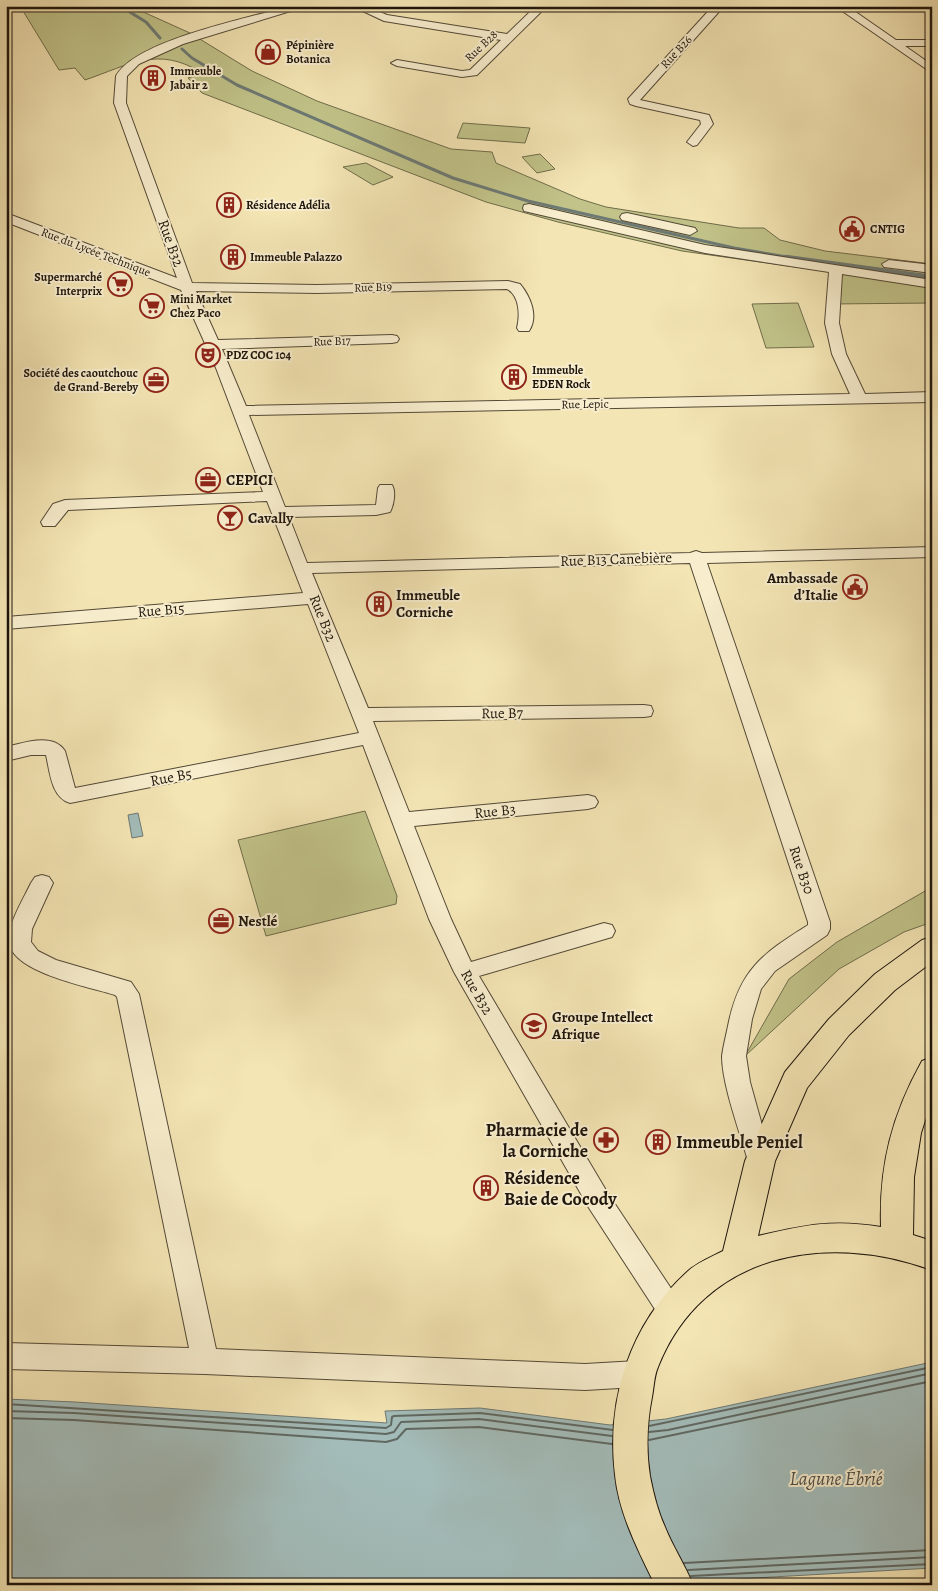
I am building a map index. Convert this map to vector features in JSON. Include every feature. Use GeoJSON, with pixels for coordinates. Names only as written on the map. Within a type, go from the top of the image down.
{"type":"FeatureCollection","features":[{"type":"Feature","properties":{"kind":"main road"},"geometry":{"type":"LineString","coordinates":[[737,1258],[760,1161],[795,1081],[839,1027],[885,982],[932,947]]}},
{"type":"Feature","properties":{"kind":"main road"},"geometry":{"type":"LineString","coordinates":[[898,1245],[896,1199],[903,1138],[920,1088],[932,1069]]}},
{"type":"Feature","properties":{"kind":"main road"},"geometry":{"type":"LineString","coordinates":[[675,1585],[652,1545],[639,1512],[629,1459],[630,1409],[637,1374],[646,1351],[670,1311],[708,1275],[737,1258],[763,1247],[790,1240],[826,1237],[861,1238],[898,1245],[932,1256]]}},
{"type":"Feature","properties":{"kind":"street","name":"Rue B32"},"geometry":{"type":"LineString","coordinates":[[302,6],[180,41],[136,61],[122,74],[119,87],[120,103],[187,287],[223,368],[301,568],[315,598],[370,737],[440,919],[465,972],[598,1200],[670,1311]]}},
{"type":"Feature","properties":{"kind":"street"},"geometry":{"type":"LineString","coordinates":[[358,6],[384,18],[510,38]]}},
{"type":"Feature","properties":{"kind":"street","name":"Rue B28"},"geometry":{"type":"LineString","coordinates":[[397,63],[468,75],[473,73],[542,6]]}},
{"type":"Feature","properties":{"kind":"street","name":"Rue B26"},"geometry":{"type":"LineString","coordinates":[[693,142],[707,124],[705,118],[634,100],[719,6]]}},
{"type":"Feature","properties":{"kind":"street"},"geometry":{"type":"LineString","coordinates":[[840,6],[932,70]]}},
{"type":"Feature","properties":{"kind":"street"},"geometry":{"type":"LineString","coordinates":[[893,43],[932,43]]}},
{"type":"Feature","properties":{"kind":"street"},"geometry":{"type":"LineString","coordinates":[[529,208],[701,248],[932,284]]}},
{"type":"Feature","properties":{"kind":"street","name":"Rue du Lycée Technique"},"geometry":{"type":"LineString","coordinates":[[6,217],[187,287]]}},
{"type":"Feature","properties":{"kind":"street"},"geometry":{"type":"LineString","coordinates":[[627,217],[707,235]]}},
{"type":"Feature","properties":{"kind":"street"},"geometry":{"type":"LineString","coordinates":[[739,241],[932,270]]}},
{"type":"Feature","properties":{"kind":"street"},"geometry":{"type":"LineString","coordinates":[[836,269],[832,324],[839,354],[859,398]]}},
{"type":"Feature","properties":{"kind":"street","name":"Rue B19"},"geometry":{"type":"LineString","coordinates":[[187,287],[309,289],[508,285],[515,287],[522,298],[526,319],[524,328]]}},
{"type":"Feature","properties":{"kind":"street","name":"Rue B17"},"geometry":{"type":"LineString","coordinates":[[212,344],[392,339]]}},
{"type":"Feature","properties":{"kind":"street","name":"Rue Lepic"},"geometry":{"type":"LineString","coordinates":[[239,411],[932,397]]}},
{"type":"Feature","properties":{"kind":"street"},"geometry":{"type":"LineString","coordinates":[[49,522],[59,508],[65,505],[276,504],[376,510],[384,508],[386,488]]}},
{"type":"Feature","properties":{"kind":"street","name":"Rue B13 Canebière"},"geometry":{"type":"LineString","coordinates":[[301,568],[696,556],[932,552]]}},
{"type":"Feature","properties":{"kind":"street","name":"Rue B30"},"geometry":{"type":"LineString","coordinates":[[696,556],[819,922],[819,929],[795,944],[767,966],[751,986],[741,1019],[734,1056],[738,1082],[760,1161]]}},
{"type":"Feature","properties":{"kind":"street","name":"Rue B15"},"geometry":{"type":"LineString","coordinates":[[6,623],[315,598]]}},
{"type":"Feature","properties":{"kind":"street","name":"Rue B7"},"geometry":{"type":"LineString","coordinates":[[360,715],[644,710]]}},
{"type":"Feature","properties":{"kind":"street","name":"Rue B5"},"geometry":{"type":"LineString","coordinates":[[6,754],[49,747],[55,751],[65,791],[70,796],[370,737]]}},
{"type":"Feature","properties":{"kind":"street","name":"Rue B3"},"geometry":{"type":"LineString","coordinates":[[402,820],[588,802]]}},
{"type":"Feature","properties":{"kind":"street"},"geometry":{"type":"LineString","coordinates":[[42,884],[21,929],[20,944],[30,957],[50,968],[123,988],[128,994],[205,1361]]}},
{"type":"Feature","properties":{"kind":"street"},"geometry":{"type":"LineString","coordinates":[[465,972],[604,931]]}},
{"type":"Feature","properties":{"kind":"street"},"geometry":{"type":"LineString","coordinates":[[6,1356],[205,1361],[585,1377],[637,1374]]}},
{"type":"Feature","properties":{"kind":"green space"},"geometry":{"type":"Polygon","coordinates":[[[20,6],[130,6],[190,33],[252,71],[317,101],[451,149],[492,152],[496,163],[580,199],[606,207],[739,228],[764,228],[780,240],[825,251],[932,264],[932,303],[830,304],[831,272],[682,251],[558,222],[486,202],[202,93],[188,78],[202,73],[171,60],[144,60],[85,80],[75,68],[59,70],[20,6]]]}},
{"type":"Feature","properties":{"kind":"green space"},"geometry":{"type":"Polygon","coordinates":[[[463,123],[530,128],[525,143],[457,138],[463,123]]]}},
{"type":"Feature","properties":{"kind":"green space"},"geometry":{"type":"Polygon","coordinates":[[[540,154],[555,169],[537,173],[522,157],[540,154]]]}},
{"type":"Feature","properties":{"kind":"green space"},"geometry":{"type":"Polygon","coordinates":[[[366,163],[393,177],[373,185],[343,167],[366,163]]]}},
{"type":"Feature","properties":{"kind":"green space"},"geometry":{"type":"Polygon","coordinates":[[[798,303],[814,347],[766,348],[752,304],[798,303]]]}},
{"type":"Feature","properties":{"kind":"green space"},"geometry":{"type":"Polygon","coordinates":[[[365,811],[397,896],[396,904],[266,936],[238,840],[365,811]]]}},
{"type":"Feature","properties":{"kind":"green space"},"geometry":{"type":"Polygon","coordinates":[[[932,887],[932,922],[904,932],[839,969],[745,1056],[789,979],[837,942],[932,887]]]}},
{"type":"Feature","properties":{"kind":"water"},"geometry":{"type":"Polygon","coordinates":[[[138,813],[143,836],[132,838],[128,815],[138,813]]]}},
{"type":"Feature","properties":{"kind":"water","name":"Lagune Ébrié"},"geometry":{"type":"Polygon","coordinates":[[[932,1362],[932,1568],[630,1585],[6,1585],[6,1399],[387,1423],[385,1411],[480,1408],[610,1425],[666,1419],[932,1362]]]}},
{"type":"Feature","properties":{"kind":"waterway"},"geometry":{"type":"LineString","coordinates":[[120,6],[146,22],[160,38]]}},
{"type":"Feature","properties":{"kind":"waterway"},"geometry":{"type":"LineString","coordinates":[[182,49],[192,58],[237,85],[453,178],[528,201],[734,248],[792,258]]}},
{"type":"Feature","properties":{"kind":"waterway"},"geometry":{"type":"LineString","coordinates":[[786,257],[792,258]]}},
{"type":"Feature","properties":{"kind":"waterway"},"geometry":{"type":"LineString","coordinates":[[792,258],[932,277]]}},
{"type":"Feature","properties":{"kind":"place","name":"Pépinière Botanica"},"geometry":{"type":"Point","coordinates":[268,52]}},
{"type":"Feature","properties":{"kind":"place","name":"Immeuble Jabair 2"},"geometry":{"type":"Point","coordinates":[153,78]}},
{"type":"Feature","properties":{"kind":"place","name":"Résidence Adélia"},"geometry":{"type":"Point","coordinates":[229,205]}},
{"type":"Feature","properties":{"kind":"place","name":"CNTIG"},"geometry":{"type":"Point","coordinates":[852,229]}},
{"type":"Feature","properties":{"kind":"place","name":"Immeuble Palazzo"},"geometry":{"type":"Point","coordinates":[233,257]}},
{"type":"Feature","properties":{"kind":"place","name":"Supermarché Interprix"},"geometry":{"type":"Point","coordinates":[120,284]}},
{"type":"Feature","properties":{"kind":"place","name":"Mini Market Chez Paco"},"geometry":{"type":"Point","coordinates":[152,306]}},
{"type":"Feature","properties":{"kind":"place","name":"PDZ COC 104"},"geometry":{"type":"Point","coordinates":[208,355]}},
{"type":"Feature","properties":{"kind":"place","name":"Immeuble EDEN Rock"},"geometry":{"type":"Point","coordinates":[514,377]}},
{"type":"Feature","properties":{"kind":"place","name":"Société des caoutchouc de Grand-Bereby"},"geometry":{"type":"Point","coordinates":[156,380]}},
{"type":"Feature","properties":{"kind":"place","name":"CEPICI"},"geometry":{"type":"Point","coordinates":[208,480]}},
{"type":"Feature","properties":{"kind":"place","name":"Cavally"},"geometry":{"type":"Point","coordinates":[230,518]}},
{"type":"Feature","properties":{"kind":"place","name":"Ambassade d’Italie"},"geometry":{"type":"Point","coordinates":[855,587]}},
{"type":"Feature","properties":{"kind":"place","name":"Immeuble Corniche"},"geometry":{"type":"Point","coordinates":[379,604]}},
{"type":"Feature","properties":{"kind":"place","name":"Nestlé"},"geometry":{"type":"Point","coordinates":[221,921]}},
{"type":"Feature","properties":{"kind":"place","name":"Groupe Intellect Afrique"},"geometry":{"type":"Point","coordinates":[534,1026]}},
{"type":"Feature","properties":{"kind":"place","name":"Pharmacie de la Corniche"},"geometry":{"type":"Point","coordinates":[606,1140]}},
{"type":"Feature","properties":{"kind":"place","name":"Immeuble Peniel"},"geometry":{"type":"Point","coordinates":[658,1142]}},
{"type":"Feature","properties":{"kind":"place","name":"Résidence Baie de Cocody"},"geometry":{"type":"Point","coordinates":[486,1188]}}]}
